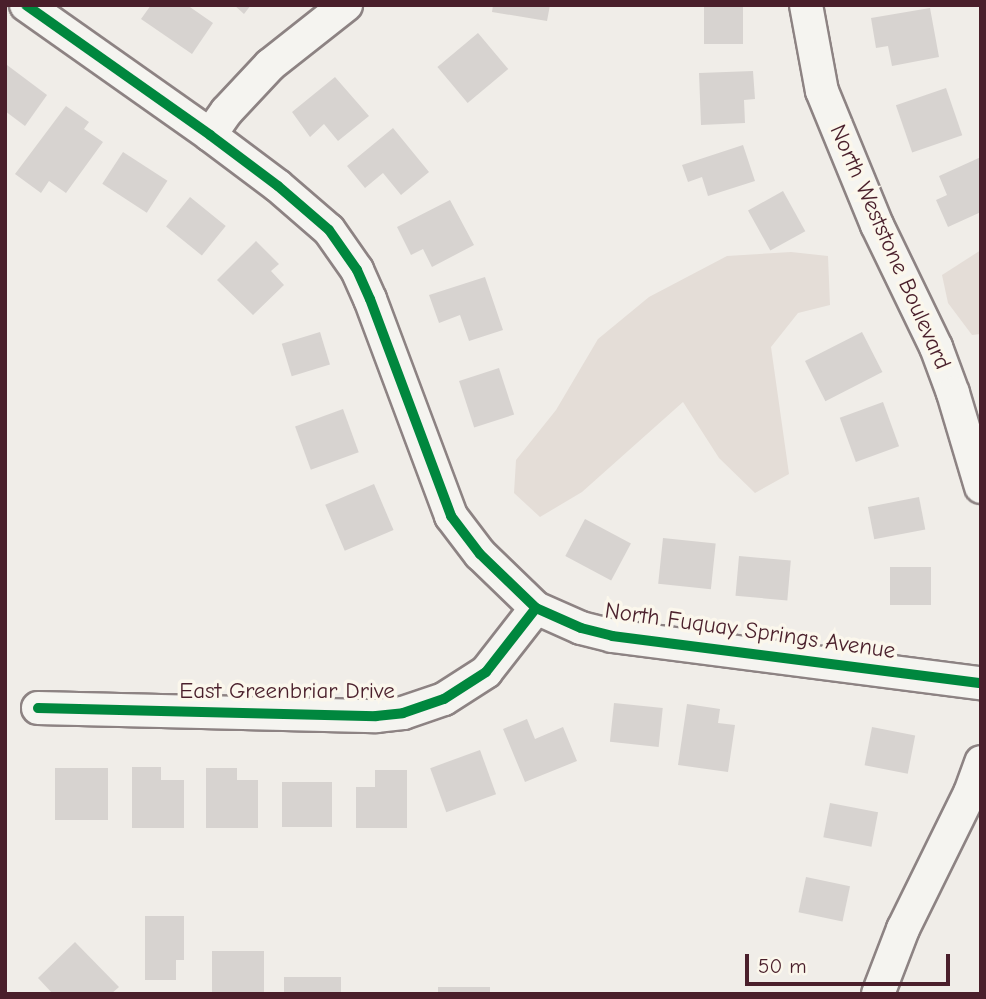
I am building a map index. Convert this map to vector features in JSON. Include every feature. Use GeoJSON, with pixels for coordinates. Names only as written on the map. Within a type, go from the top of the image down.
{"type":"FeatureCollection","features":[{"type":"Feature","properties":{"kind":"street","name":"North Fuquay Springs Avenue"},"geometry":{"type":"LineString","coordinates":[[26,5],[210,135],[309,211],[344,250],[370,299],[451,516],[480,554],[536,608],[581,628],[612,636],[981,683]]}},
{"type":"Feature","properties":{"kind":"street"},"geometry":{"type":"LineString","coordinates":[[210,135],[270,65],[346,5]]}},
{"type":"Feature","properties":{"kind":"street","name":"North Weststone Boulevard"},"geometry":{"type":"LineString","coordinates":[[806,5],[822,91],[858,182],[940,359],[981,486]]}},
{"type":"Feature","properties":{"kind":"street","name":"East Greenbriar Drive"},"geometry":{"type":"LineString","coordinates":[[38,708],[376,716],[403,713],[453,694],[486,672],[536,608]]}},
{"type":"Feature","properties":{"kind":"street"},"geometry":{"type":"LineString","coordinates":[[878,994],[903,929],[970,793],[981,762]]}},
{"type":"Feature","properties":{"kind":"shaded area"},"geometry":{"type":"Polygon","coordinates":[[[981,250],[981,334],[972,335],[948,303],[942,275],[981,250]]]}},
{"type":"Feature","properties":{"kind":"shaded area"},"geometry":{"type":"Polygon","coordinates":[[[791,252],[828,256],[830,305],[798,313],[771,347],[789,474],[755,493],[719,458],[683,402],[582,492],[540,517],[514,493],[516,460],[556,410],[598,339],[649,297],[727,256],[791,252]]]}},
{"type":"Feature","properties":{"kind":"building"},"geometry":{"type":"Polygon","coordinates":[[[151,5],[187,5],[213,23],[192,54],[141,19],[151,5]]]}},
{"type":"Feature","properties":{"kind":"building"},"geometry":{"type":"Polygon","coordinates":[[[234,5],[251,5],[244,14],[234,5]]]}},
{"type":"Feature","properties":{"kind":"building"},"geometry":{"type":"Polygon","coordinates":[[[493,5],[550,5],[547,21],[492,12],[493,5]]]}},
{"type":"Feature","properties":{"kind":"building"},"geometry":{"type":"Polygon","coordinates":[[[704,5],[743,5],[743,44],[704,44],[704,5]]]}},
{"type":"Feature","properties":{"kind":"building"},"geometry":{"type":"Polygon","coordinates":[[[930,8],[939,57],[892,66],[888,46],[876,48],[871,18],[930,8]]]}},
{"type":"Feature","properties":{"kind":"building"},"geometry":{"type":"Polygon","coordinates":[[[478,33],[508,69],[468,103],[437,67],[478,33]]]}},
{"type":"Feature","properties":{"kind":"building"},"geometry":{"type":"Polygon","coordinates":[[[7,65],[47,95],[25,126],[5,111],[7,65]]]}},
{"type":"Feature","properties":{"kind":"building"},"geometry":{"type":"Polygon","coordinates":[[[753,71],[755,99],[744,100],[745,123],[701,125],[699,73],[753,71]]]}},
{"type":"Feature","properties":{"kind":"building"},"geometry":{"type":"Polygon","coordinates":[[[335,77],[369,116],[338,141],[324,124],[310,137],[292,112],[335,77]]]}},
{"type":"Feature","properties":{"kind":"building"},"geometry":{"type":"Polygon","coordinates":[[[946,88],[962,135],[912,153],[896,105],[946,88]]]}},
{"type":"Feature","properties":{"kind":"building"},"geometry":{"type":"Polygon","coordinates":[[[66,106],[89,122],[84,129],[103,142],[66,193],[49,181],[41,193],[15,174],[66,106]]]}},
{"type":"Feature","properties":{"kind":"building"},"geometry":{"type":"Polygon","coordinates":[[[393,128],[429,172],[401,195],[383,173],[365,188],[347,166],[393,128]]]}},
{"type":"Feature","properties":{"kind":"building"},"geometry":{"type":"Polygon","coordinates":[[[743,145],[755,181],[708,196],[702,177],[688,182],[682,165],[743,145]]]}},
{"type":"Feature","properties":{"kind":"building"},"geometry":{"type":"Polygon","coordinates":[[[123,152],[167,181],[147,213],[102,184],[123,152]]]}},
{"type":"Feature","properties":{"kind":"building"},"geometry":{"type":"Polygon","coordinates":[[[981,157],[981,212],[948,227],[936,200],[947,195],[939,176],[981,157]]]}},
{"type":"Feature","properties":{"kind":"building"},"geometry":{"type":"Polygon","coordinates":[[[783,191],[805,231],[770,251],[748,210],[783,191]]]}},
{"type":"Feature","properties":{"kind":"building"},"geometry":{"type":"Polygon","coordinates":[[[190,197],[226,226],[202,255],[166,227],[190,197]]]}},
{"type":"Feature","properties":{"kind":"building"},"geometry":{"type":"Polygon","coordinates":[[[450,200],[474,245],[432,267],[423,249],[411,255],[397,227],[450,200]]]}},
{"type":"Feature","properties":{"kind":"building"},"geometry":{"type":"Polygon","coordinates":[[[256,241],[279,264],[271,271],[284,285],[253,315],[217,280],[256,241]]]}},
{"type":"Feature","properties":{"kind":"building"},"geometry":{"type":"Polygon","coordinates":[[[485,277],[503,330],[469,341],[460,315],[439,323],[429,295],[485,277]]]}},
{"type":"Feature","properties":{"kind":"building"},"geometry":{"type":"Polygon","coordinates":[[[320,332],[330,365],[292,376],[282,344],[320,332]]]}},
{"type":"Feature","properties":{"kind":"building"},"geometry":{"type":"Polygon","coordinates":[[[862,332],[882,372],[825,401],[805,361],[862,332]]]}},
{"type":"Feature","properties":{"kind":"building"},"geometry":{"type":"Polygon","coordinates":[[[499,368],[514,415],[474,428],[459,381],[499,368]]]}},
{"type":"Feature","properties":{"kind":"building"},"geometry":{"type":"Polygon","coordinates":[[[883,402],[899,446],[856,462],[840,418],[883,402]]]}},
{"type":"Feature","properties":{"kind":"building"},"geometry":{"type":"Polygon","coordinates":[[[343,409],[359,452],[311,470],[295,426],[343,409]]]}},
{"type":"Feature","properties":{"kind":"building"},"geometry":{"type":"Polygon","coordinates":[[[374,484],[394,530],[345,551],[325,505],[374,484]]]}},
{"type":"Feature","properties":{"kind":"building"},"geometry":{"type":"Polygon","coordinates":[[[919,497],[925,529],[874,539],[868,507],[919,497]]]}},
{"type":"Feature","properties":{"kind":"building"},"geometry":{"type":"Polygon","coordinates":[[[585,519],[631,543],[611,580],[565,556],[585,519]]]}},
{"type":"Feature","properties":{"kind":"building"},"geometry":{"type":"Polygon","coordinates":[[[663,538],[716,544],[711,589],[658,584],[663,538]]]}},
{"type":"Feature","properties":{"kind":"building"},"geometry":{"type":"Polygon","coordinates":[[[739,556],[791,561],[787,600],[736,596],[739,556]]]}},
{"type":"Feature","properties":{"kind":"building"},"geometry":{"type":"Polygon","coordinates":[[[890,567],[931,567],[931,605],[890,605],[890,567]]]}},
{"type":"Feature","properties":{"kind":"building"},"geometry":{"type":"Polygon","coordinates":[[[614,703],[663,708],[659,747],[610,742],[614,703]]]}},
{"type":"Feature","properties":{"kind":"building"},"geometry":{"type":"Polygon","coordinates":[[[687,704],[720,709],[718,723],[735,725],[728,772],[678,765],[687,704]]]}},
{"type":"Feature","properties":{"kind":"building"},"geometry":{"type":"Polygon","coordinates":[[[527,719],[535,739],[563,727],[577,761],[525,782],[503,729],[527,719]]]}},
{"type":"Feature","properties":{"kind":"building"},"geometry":{"type":"Polygon","coordinates":[[[872,727],[915,735],[908,774],[865,765],[872,727]]]}},
{"type":"Feature","properties":{"kind":"building"},"geometry":{"type":"Polygon","coordinates":[[[480,750],[496,794],[446,812],[430,768],[480,750]]]}},
{"type":"Feature","properties":{"kind":"building"},"geometry":{"type":"Polygon","coordinates":[[[132,767],[161,767],[161,780],[184,780],[184,828],[132,828],[132,767]]]}},
{"type":"Feature","properties":{"kind":"building"},"geometry":{"type":"Polygon","coordinates":[[[55,768],[108,768],[108,820],[55,820],[55,768]]]}},
{"type":"Feature","properties":{"kind":"building"},"geometry":{"type":"Polygon","coordinates":[[[206,768],[237,768],[237,780],[258,780],[258,828],[206,828],[206,768]]]}},
{"type":"Feature","properties":{"kind":"building"},"geometry":{"type":"Polygon","coordinates":[[[375,770],[407,770],[407,828],[356,828],[356,787],[375,787],[375,770]]]}},
{"type":"Feature","properties":{"kind":"building"},"geometry":{"type":"Polygon","coordinates":[[[282,782],[332,782],[332,827],[282,827],[282,782]]]}},
{"type":"Feature","properties":{"kind":"building"},"geometry":{"type":"Polygon","coordinates":[[[830,803],[878,812],[871,847],[823,837],[830,803]]]}},
{"type":"Feature","properties":{"kind":"building"},"geometry":{"type":"Polygon","coordinates":[[[806,877],[850,886],[843,922],[799,912],[806,877]]]}},
{"type":"Feature","properties":{"kind":"building"},"geometry":{"type":"Polygon","coordinates":[[[145,916],[184,916],[184,960],[176,960],[176,980],[145,980],[145,916]]]}},
{"type":"Feature","properties":{"kind":"building"},"geometry":{"type":"Polygon","coordinates":[[[75,942],[119,987],[111,994],[53,994],[38,978],[75,942]]]}},
{"type":"Feature","properties":{"kind":"building"},"geometry":{"type":"Polygon","coordinates":[[[212,951],[264,951],[264,994],[212,994],[212,951]]]}},
{"type":"Feature","properties":{"kind":"building"},"geometry":{"type":"Polygon","coordinates":[[[284,977],[341,977],[341,994],[284,994],[284,977]]]}},
{"type":"Feature","properties":{"kind":"building"},"geometry":{"type":"Polygon","coordinates":[[[438,987],[490,987],[490,994],[438,994],[438,987]]]}},
{"type":"Feature","properties":{"kind":"cycle path"},"geometry":{"type":"LineString","coordinates":[[26,5],[210,135],[278,186],[329,230],[357,270],[370,299],[451,516],[480,554],[536,608],[581,628],[612,636],[981,683]]}},
{"type":"Feature","properties":{"kind":"cycle path"},"geometry":{"type":"LineString","coordinates":[[38,708],[376,716],[403,713],[444,699],[486,672],[536,608]]}}]}
